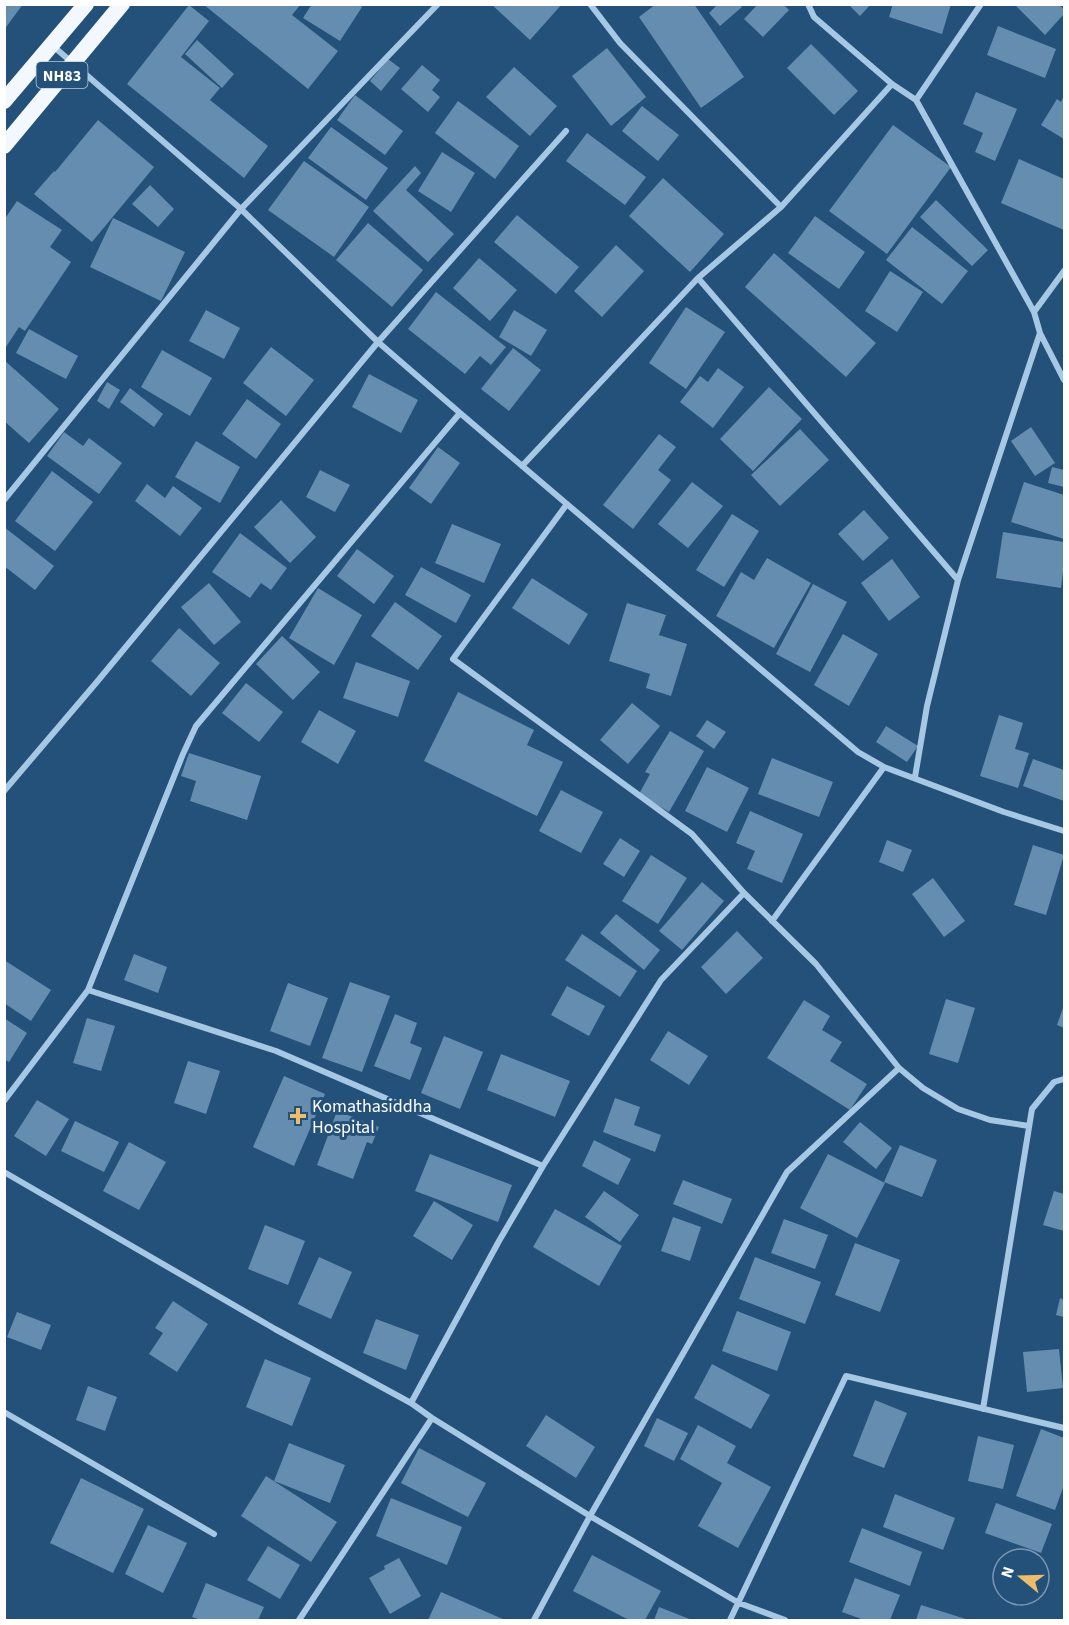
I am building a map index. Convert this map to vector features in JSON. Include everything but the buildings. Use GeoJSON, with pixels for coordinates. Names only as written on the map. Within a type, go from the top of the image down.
{"type":"FeatureCollection","features":[{"type":"Feature","properties":{"kind":"highway","name":"NH83"},"geometry":{"type":"LineString","coordinates":[[4,101],[86,4]]}},
{"type":"Feature","properties":{"kind":"highway","name":"NH83"},"geometry":{"type":"LineString","coordinates":[[4,146],[122,4]]}},
{"type":"Feature","properties":{"kind":"street"},"geometry":{"type":"LineString","coordinates":[[4,500],[241,209],[438,4]]}},
{"type":"Feature","properties":{"kind":"street"},"geometry":{"type":"LineString","coordinates":[[590,4],[620,43],[781,207]]}},
{"type":"Feature","properties":{"kind":"street"},"geometry":{"type":"LineString","coordinates":[[808,4],[814,17],[892,84],[916,100],[1034,312],[1040,333],[1065,380]]}},
{"type":"Feature","properties":{"kind":"street"},"geometry":{"type":"LineString","coordinates":[[916,100],[981,4]]}},
{"type":"Feature","properties":{"kind":"street"},"geometry":{"type":"LineString","coordinates":[[52,45],[241,209],[378,342],[858,752],[884,767],[1004,812],[1065,831]]}},
{"type":"Feature","properties":{"kind":"street"},"geometry":{"type":"LineString","coordinates":[[522,466],[698,278],[781,207],[892,84]]}},
{"type":"Feature","properties":{"kind":"street"},"geometry":{"type":"LineString","coordinates":[[4,791],[104,674],[378,342],[566,131]]}},
{"type":"Feature","properties":{"kind":"street"},"geometry":{"type":"LineString","coordinates":[[1034,312],[1065,271]]}},
{"type":"Feature","properties":{"kind":"street"},"geometry":{"type":"LineString","coordinates":[[698,278],[958,580]]}},
{"type":"Feature","properties":{"kind":"street"},"geometry":{"type":"LineString","coordinates":[[915,777],[927,706],[958,580],[1040,333]]}},
{"type":"Feature","properties":{"kind":"street"},"geometry":{"type":"LineString","coordinates":[[4,1101],[88,990],[196,726],[460,413]]}},
{"type":"Feature","properties":{"kind":"street"},"geometry":{"type":"LineString","coordinates":[[567,504],[453,659],[692,834],[744,893],[816,964],[899,1068],[923,1088],[958,1110],[990,1120],[1029,1126]]}},
{"type":"Feature","properties":{"kind":"street"},"geometry":{"type":"LineString","coordinates":[[772,921],[884,767]]}},
{"type":"Feature","properties":{"kind":"street"},"geometry":{"type":"LineString","coordinates":[[411,1403],[499,1241],[543,1166],[661,980],[744,893]]}},
{"type":"Feature","properties":{"kind":"street"},"geometry":{"type":"LineString","coordinates":[[88,990],[276,1051],[543,1166]]}},
{"type":"Feature","properties":{"kind":"street"},"geometry":{"type":"LineString","coordinates":[[534,1620],[590,1516],[787,1172],[899,1068]]}},
{"type":"Feature","properties":{"kind":"street"},"geometry":{"type":"LineString","coordinates":[[982,1409],[1032,1109],[1054,1082],[1065,1079]]}},
{"type":"Feature","properties":{"kind":"street"},"geometry":{"type":"LineString","coordinates":[[4,1172],[275,1329],[411,1403],[590,1516],[739,1603],[785,1620]]}},
{"type":"Feature","properties":{"kind":"street"},"geometry":{"type":"LineString","coordinates":[[730,1620],[846,1376],[1065,1428]]}},
{"type":"Feature","properties":{"kind":"street"},"geometry":{"type":"LineString","coordinates":[[4,1412],[214,1534]]}},
{"type":"Feature","properties":{"kind":"street"},"geometry":{"type":"LineString","coordinates":[[299,1620],[432,1418]]}},
{"type":"Feature","properties":{"kind":"place","name":"Komathasiddha Hospital"},"geometry":{"type":"Point","coordinates":[298,1116]}}]}
